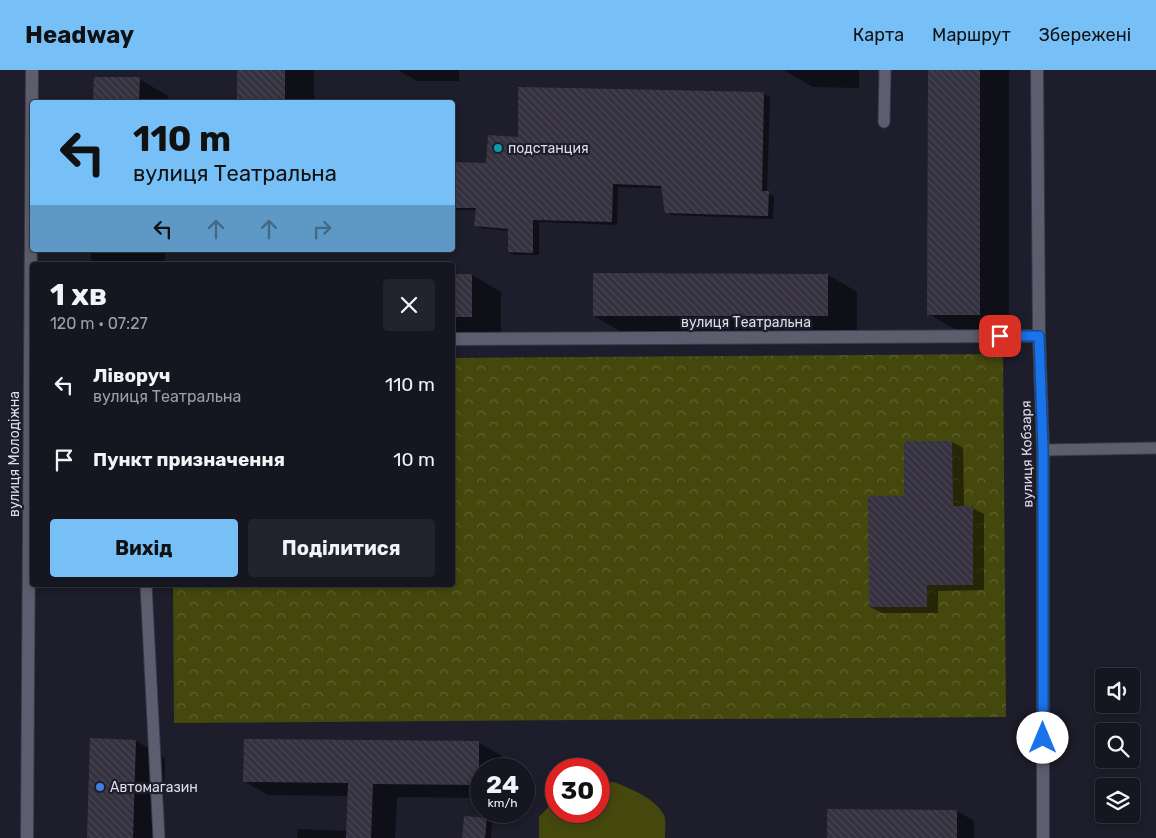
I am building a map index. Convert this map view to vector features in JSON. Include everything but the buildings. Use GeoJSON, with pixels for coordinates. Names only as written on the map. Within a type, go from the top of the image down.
{"type":"FeatureCollection","features":[{"type":"Feature","properties":{"kind":"street","name":"вулиця Молодіжна"},"geometry":{"type":"LineString","coordinates":[[32,70],[32,100]]}},
{"type":"Feature","properties":{"kind":"street","name":"вулиця Кобзаря"},"geometry":{"type":"LineString","coordinates":[[1037,70],[1039,336],[1043,450],[1043,838]]}},
{"type":"Feature","properties":{"kind":"street","name":"вулиця Театральна"},"geometry":{"type":"LineString","coordinates":[[455,339],[1039,336]]}},
{"type":"Feature","properties":{"kind":"street","name":"вулиця Молодіжна"},"geometry":{"type":"LineString","coordinates":[[27,838],[30,466]]}},
{"type":"Feature","properties":{"kind":"lane"},"geometry":{"type":"LineString","coordinates":[[884,122],[885,70]]}},
{"type":"Feature","properties":{"kind":"lane"},"geometry":{"type":"LineString","coordinates":[[1043,450],[1156,448]]}},
{"type":"Feature","properties":{"kind":"lane"},"geometry":{"type":"LineString","coordinates":[[146,587],[159,838]]}},
{"type":"Feature","properties":{"kind":"green space"},"geometry":{"type":"Polygon","coordinates":[[[1003,354],[1006,717],[174,723],[173,587],[455,587],[455,358],[1003,354]]]}},
{"type":"Feature","properties":{"kind":"green space"},"geometry":{"type":"Polygon","coordinates":[[[610,782],[628,788],[651,800],[657,806],[665,818],[665,838],[539,838],[539,817],[545,811],[545,823],[610,823],[610,782]]]}},
{"type":"Feature","properties":{"kind":"place","name":"подстанция"},"geometry":{"type":"Point","coordinates":[498,148]}},
{"type":"Feature","properties":{"kind":"place","name":"Автомагазин"},"geometry":{"type":"Point","coordinates":[100,787]}},
{"type":"Feature","properties":{"kind":"route"},"geometry":{"type":"LineString","coordinates":[[1000,336],[1039,336],[1043,450],[1043,738]]}}]}
